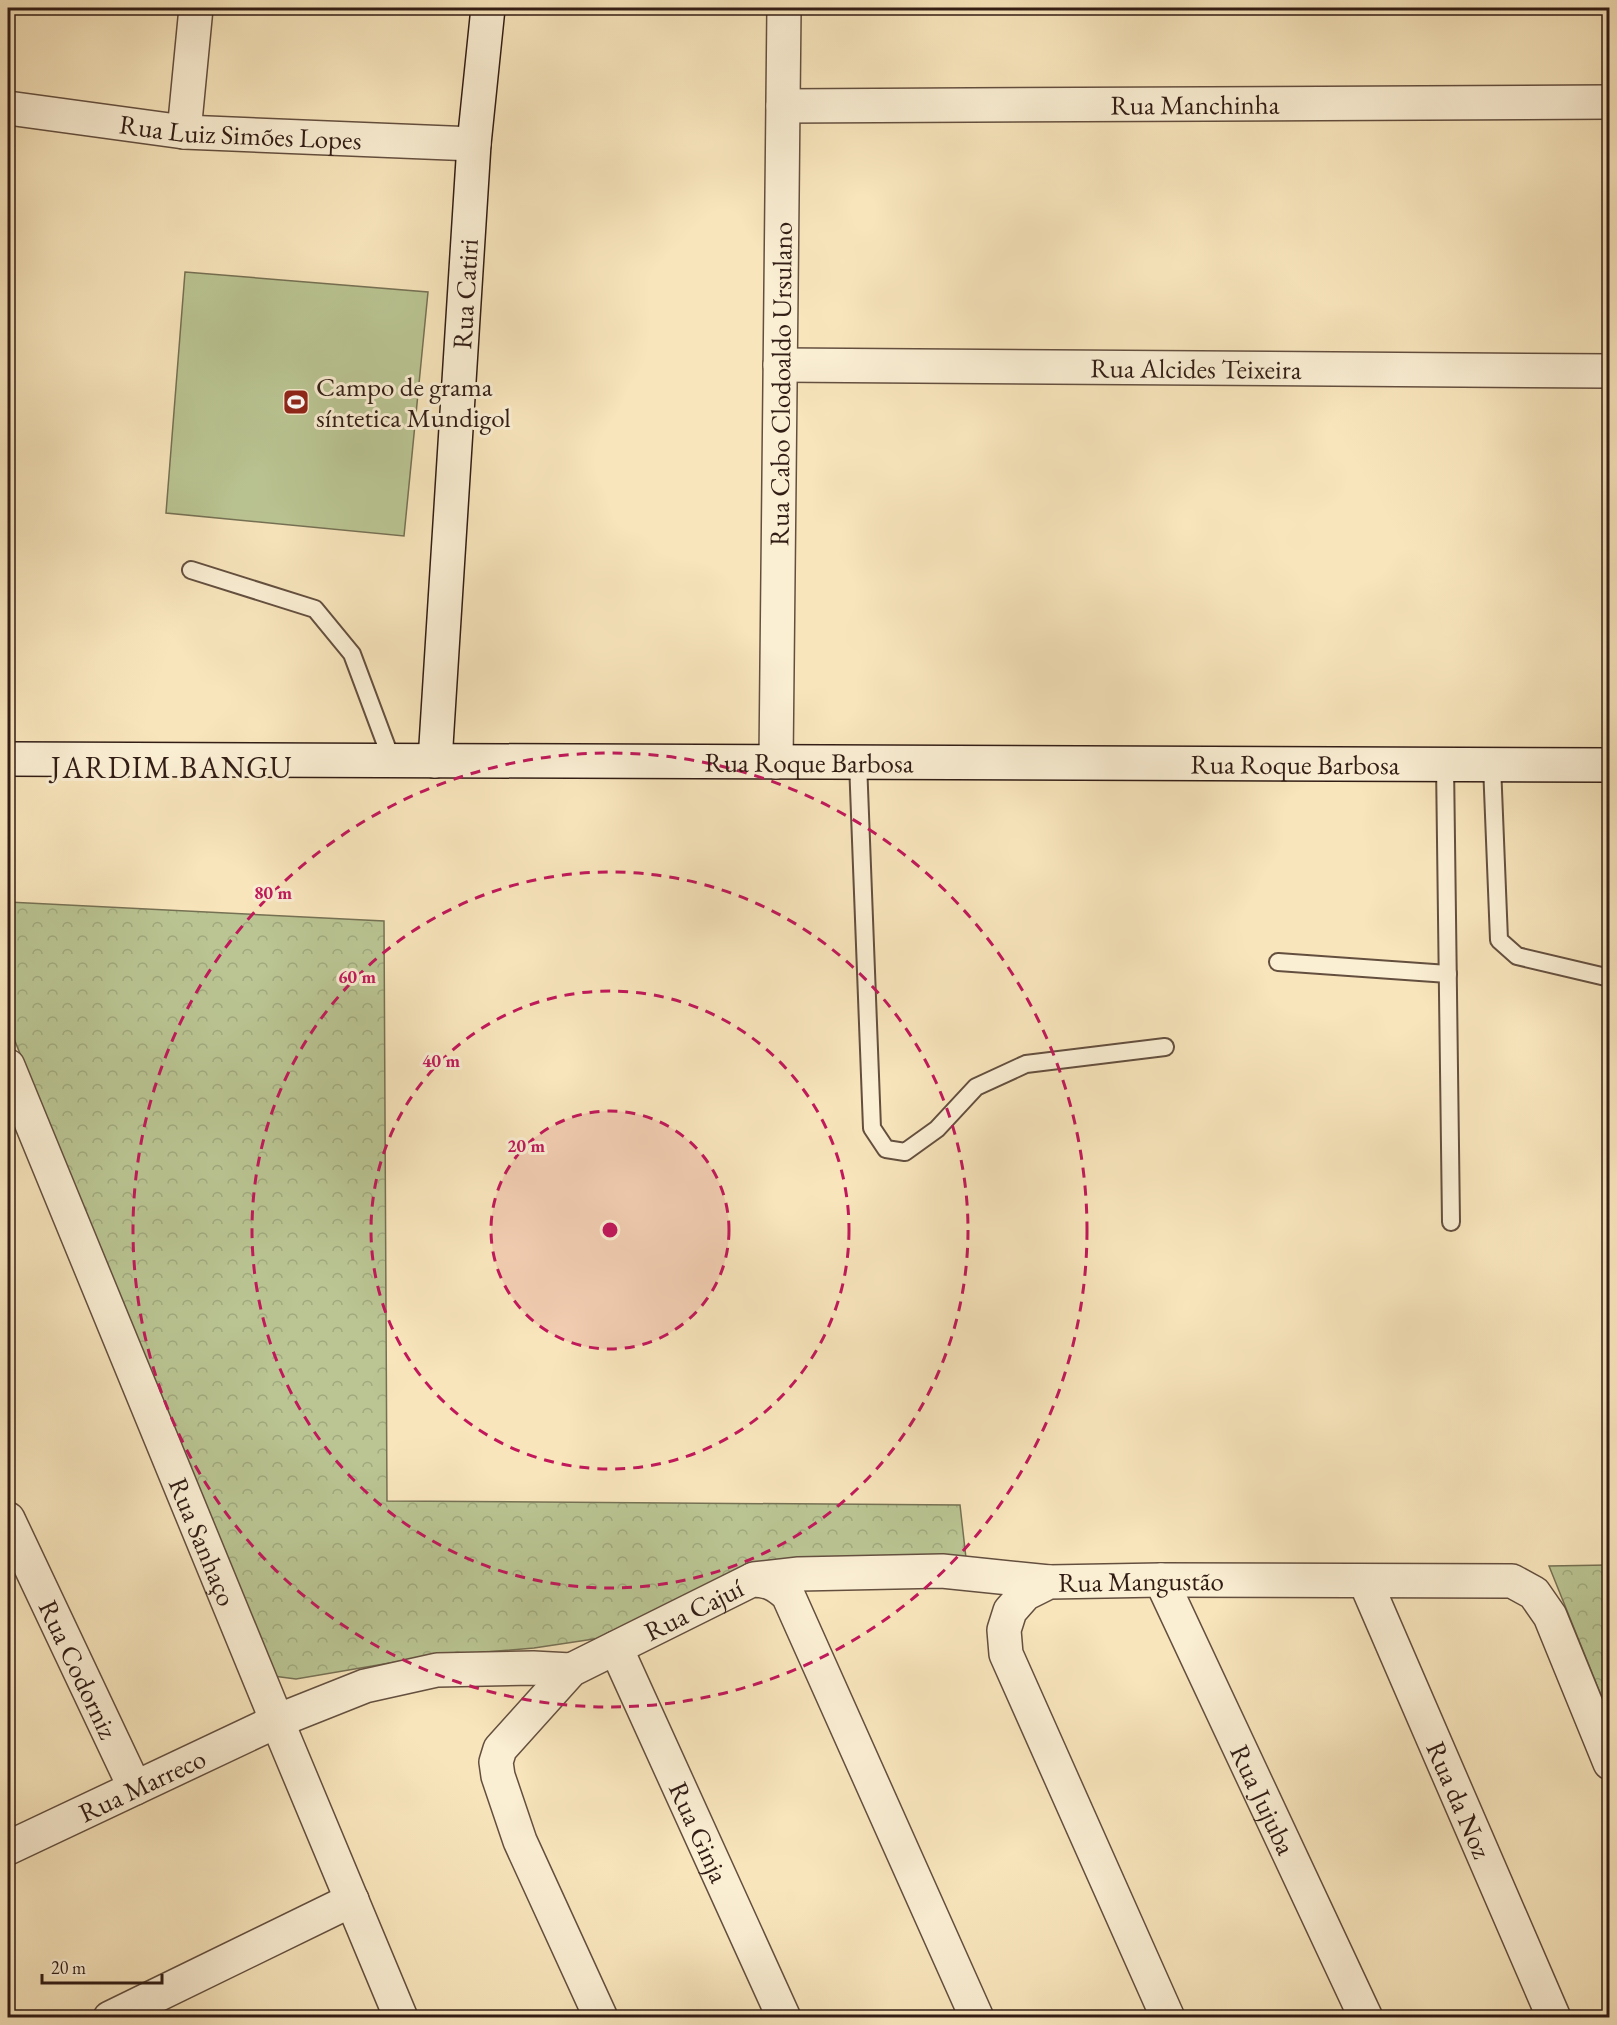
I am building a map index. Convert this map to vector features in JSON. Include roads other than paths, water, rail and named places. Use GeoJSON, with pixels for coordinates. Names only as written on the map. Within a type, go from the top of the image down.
{"type":"FeatureCollection","features":[{"type":"Feature","properties":{"kind":"street"},"geometry":{"type":"LineString","coordinates":[[184,132],[196,8]]}},
{"type":"Feature","properties":{"kind":"street","name":"Rua Catiri"},"geometry":{"type":"LineString","coordinates":[[435,761],[474,144],[488,8]]}},
{"type":"Feature","properties":{"kind":"street","name":"Rua Cabo Clodoaldo Ursulano"},"geometry":{"type":"LineString","coordinates":[[776,762],[784,8]]}},
{"type":"Feature","properties":{"kind":"street","name":"Rua Manchinha"},"geometry":{"type":"LineString","coordinates":[[783,106],[1610,102]]}},
{"type":"Feature","properties":{"kind":"street","name":"Rua Luiz Simões Lopes"},"geometry":{"type":"LineString","coordinates":[[8,108],[184,132],[474,144]]}},
{"type":"Feature","properties":{"kind":"street","name":"Rua Alcides Teixeira"},"geometry":{"type":"LineString","coordinates":[[780,365],[1610,371]]}},
{"type":"Feature","properties":{"kind":"street","name":"Rua Roque Barbosa"},"geometry":{"type":"LineString","coordinates":[[8,759],[1610,765]]}},
{"type":"Feature","properties":{"kind":"street","name":"Rua Sanhaço"},"geometry":{"type":"LineString","coordinates":[[8,1066],[401,2018]]}},
{"type":"Feature","properties":{"kind":"street","name":"Rua Codorniz"},"geometry":{"type":"LineString","coordinates":[[8,1519],[135,1788]]}},
{"type":"Feature","properties":{"kind":"street"},"geometry":{"type":"LineString","coordinates":[[752,1580],[799,1574],[942,1571],[1049,1582]]}},
{"type":"Feature","properties":{"kind":"street","name":"Rua Cajuí"},"geometry":{"type":"LineString","coordinates":[[601,2018],[520,1841],[498,1776],[496,1762],[500,1749],[571,1670],[752,1580],[765,1580],[776,1584],[788,1595],[977,2018]]}},
{"type":"Feature","properties":{"kind":"street","name":"Rua Jujuba"},"geometry":{"type":"LineString","coordinates":[[1161,1580],[1366,2018]]}},
{"type":"Feature","properties":{"kind":"street","name":"Rua da Noz"},"geometry":{"type":"LineString","coordinates":[[1365,1581],[1554,2018]]}},
{"type":"Feature","properties":{"kind":"street","name":"Rua Mangustão"},"geometry":{"type":"LineString","coordinates":[[1168,2018],[1006,1654],[1004,1630],[1010,1611],[1025,1594],[1049,1582],[1512,1581],[1534,1593],[1550,1616],[1610,1762]]}},
{"type":"Feature","properties":{"kind":"street","name":"Rua Ginja"},"geometry":{"type":"LineString","coordinates":[[616,1648],[784,2018]]}},
{"type":"Feature","properties":{"kind":"street","name":"Rua Marreco"},"geometry":{"type":"LineString","coordinates":[[8,1848],[277,1721],[365,1686],[437,1670],[533,1668],[571,1670]]}},
{"type":"Feature","properties":{"kind":"street"},"geometry":{"type":"LineString","coordinates":[[110,2018],[352,1900]]}},
{"type":"Feature","properties":{"kind":"lane"},"geometry":{"type":"LineString","coordinates":[[191,570],[315,609],[352,654],[392,760]]}},
{"type":"Feature","properties":{"kind":"lane"},"geometry":{"type":"LineString","coordinates":[[858,762],[872,1128],[886,1149],[905,1152],[937,1129],[976,1087],[1026,1064],[1165,1047]]}},
{"type":"Feature","properties":{"kind":"lane"},"geometry":{"type":"LineString","coordinates":[[1444,764],[1450,1222]]}},
{"type":"Feature","properties":{"kind":"lane"},"geometry":{"type":"LineString","coordinates":[[1492,765],[1499,940],[1517,956],[1610,978]]}},
{"type":"Feature","properties":{"kind":"lane"},"geometry":{"type":"LineString","coordinates":[[1278,962],[1448,974]]}},
{"type":"Feature","properties":{"kind":"place","name":"Campo de grama síntetica Mundigol"},"geometry":{"type":"Point","coordinates":[296,402]}},
{"type":"Feature","properties":{"kind":"district","name":"JARDIM BANGU"},"geometry":{"type":"Point","coordinates":[172,767]}}]}
